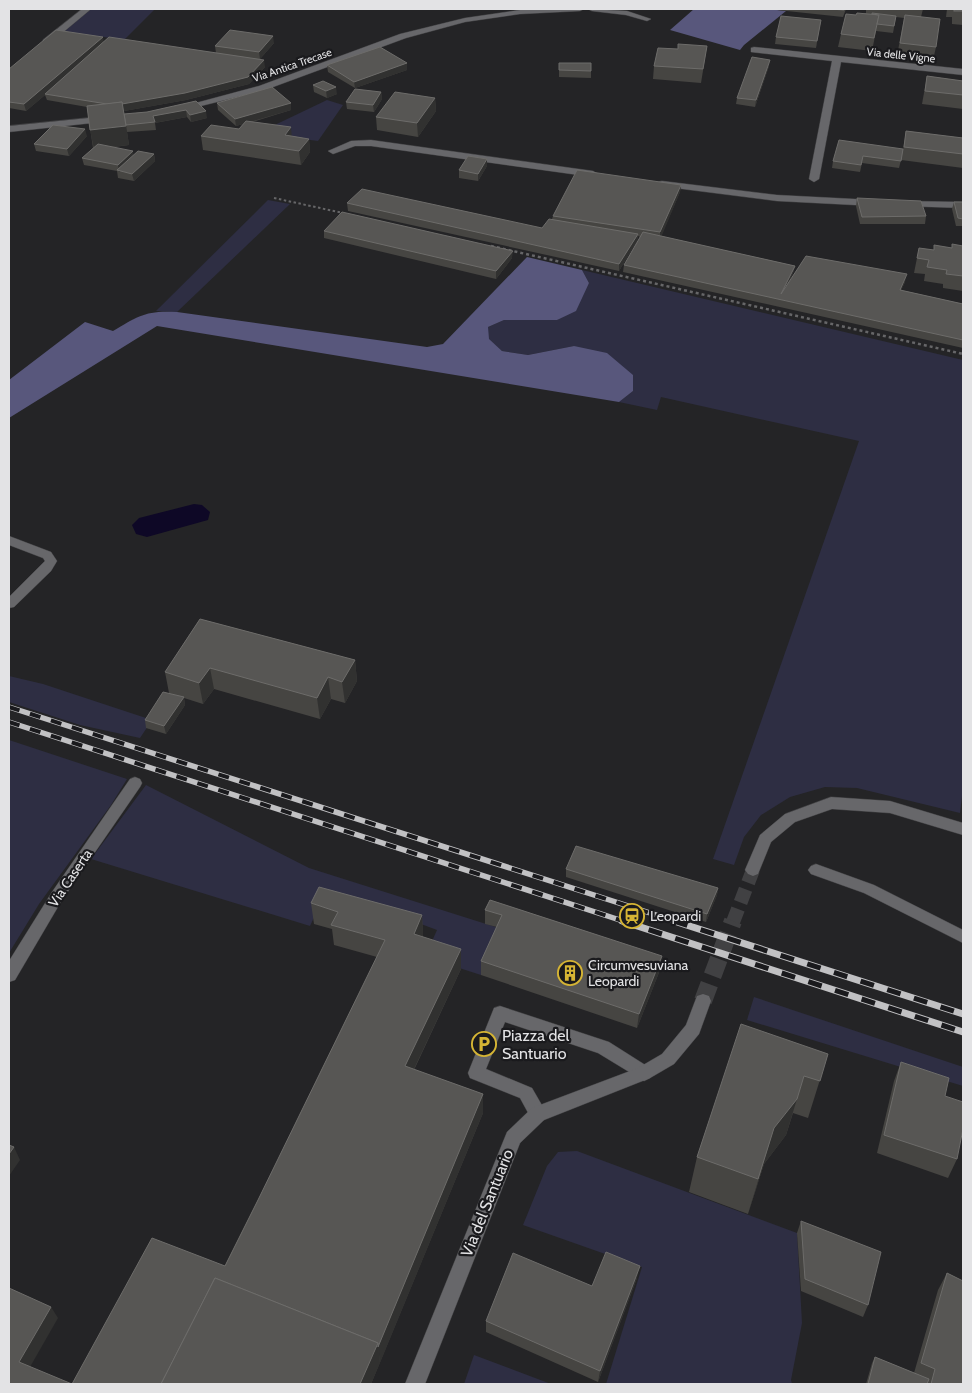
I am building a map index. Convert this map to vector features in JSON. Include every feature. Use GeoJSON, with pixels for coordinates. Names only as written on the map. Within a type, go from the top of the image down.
{"type":"FeatureCollection","features":[{"type":"Feature","properties":{"kind":"street"},"geometry":{"type":"LineString","coordinates":[[39,46],[87,9]]}},
{"type":"Feature","properties":{"kind":"street","name":"Via Antica Trecase"},"geometry":{"type":"LineString","coordinates":[[168,110],[262,88],[403,36],[466,20],[520,12],[580,9]]}},
{"type":"Feature","properties":{"kind":"street"},"geometry":{"type":"LineString","coordinates":[[592,9],[627,13],[647,19]]}},
{"type":"Feature","properties":{"kind":"street","name":"Via delle Vigne"},"geometry":{"type":"LineString","coordinates":[[754,50],[963,72]]}},
{"type":"Feature","properties":{"kind":"street"},"geometry":{"type":"LineString","coordinates":[[814,179],[837,59]]}},
{"type":"Feature","properties":{"kind":"street"},"geometry":{"type":"LineString","coordinates":[[9,129],[114,118]]}},
{"type":"Feature","properties":{"kind":"street"},"geometry":{"type":"LineString","coordinates":[[333,151],[354,143],[371,143],[604,176]]}},
{"type":"Feature","properties":{"kind":"street"},"geometry":{"type":"LineString","coordinates":[[651,182],[777,198],[892,204],[963,205]]}},
{"type":"Feature","properties":{"kind":"street"},"geometry":{"type":"LineString","coordinates":[[9,540],[47,555],[51,561],[47,568],[9,604]]}},
{"type":"Feature","properties":{"kind":"street","name":"Via Caserta"},"geometry":{"type":"LineString","coordinates":[[9,975],[57,896],[135,783]]}},
{"type":"Feature","properties":{"kind":"street"},"geometry":{"type":"LineString","coordinates":[[753,870],[765,839],[790,818],[831,803],[890,807],[963,829]]}},
{"type":"Feature","properties":{"kind":"street"},"geometry":{"type":"LineString","coordinates":[[816,870],[869,889],[963,937]]}},
{"type":"Feature","properties":{"kind":"street","name":"Via del Santuario"},"geometry":{"type":"LineString","coordinates":[[415,1384],[512,1138],[538,1114],[644,1074],[668,1059],[693,1029],[704,1001]]}},
{"type":"Feature","properties":{"kind":"street"},"geometry":{"type":"LineString","coordinates":[[538,1114],[526,1093],[476,1074],[500,1013],[604,1047],[644,1074]]}},
{"type":"Feature","properties":{"kind":"path"},"geometry":{"type":"LineString","coordinates":[[274,198],[351,215]]}},
{"type":"Feature","properties":{"kind":"path"},"geometry":{"type":"LineString","coordinates":[[486,245],[963,354]]}},
{"type":"Feature","properties":{"kind":"shaded area"},"geometry":{"type":"Polygon","coordinates":[[[91,9],[155,9],[124,40],[63,31],[91,9]]]}},
{"type":"Feature","properties":{"kind":"shaded area"},"geometry":{"type":"Polygon","coordinates":[[[694,9],[768,9],[786,11],[740,50],[670,30],[694,9]]]}},
{"type":"Feature","properties":{"kind":"shaded area"},"geometry":{"type":"Polygon","coordinates":[[[327,100],[343,105],[318,141],[258,133],[327,100]]]}},
{"type":"Feature","properties":{"kind":"shaded area"},"geometry":{"type":"Polygon","coordinates":[[[268,200],[290,204],[177,312],[156,311],[268,200]]]}},
{"type":"Feature","properties":{"kind":"shaded area"},"geometry":{"type":"Polygon","coordinates":[[[527,257],[582,270],[589,283],[576,311],[557,320],[504,320],[488,327],[489,339],[502,351],[528,355],[574,346],[607,353],[633,375],[633,391],[619,402],[157,326],[9,418],[9,380],[85,322],[113,331],[143,315],[157,312],[177,312],[427,347],[443,344],[527,257]]]}},
{"type":"Feature","properties":{"kind":"shaded area"},"geometry":{"type":"Polygon","coordinates":[[[582,270],[963,360],[963,788],[960,813],[857,788],[825,787],[790,797],[761,815],[744,837],[734,865],[713,859],[859,441],[661,397],[657,410],[619,402],[633,391],[574,346],[528,355],[502,351],[488,339],[488,327],[504,320],[557,320],[589,283],[582,270]]]}},
{"type":"Feature","properties":{"kind":"shaded area"},"geometry":{"type":"Polygon","coordinates":[[[194,504],[202,505],[210,512],[208,520],[147,537],[136,534],[132,525],[139,518],[194,504]]]}},
{"type":"Feature","properties":{"kind":"shaded area"},"geometry":{"type":"Polygon","coordinates":[[[9,676],[43,684],[152,720],[140,738],[80,725],[9,702],[9,676]]]}},
{"type":"Feature","properties":{"kind":"shaded area"},"geometry":{"type":"Polygon","coordinates":[[[9,740],[127,779],[111,805],[39,904],[9,953],[9,740]]]}},
{"type":"Feature","properties":{"kind":"shaded area"},"geometry":{"type":"Polygon","coordinates":[[[146,785],[309,868],[502,929],[481,975],[425,957],[437,930],[327,889],[310,926],[91,859],[146,785]]]}},
{"type":"Feature","properties":{"kind":"shaded area"},"geometry":{"type":"Polygon","coordinates":[[[754,997],[963,1067],[963,1086],[747,1020],[754,997]]]}},
{"type":"Feature","properties":{"kind":"shaded area"},"geometry":{"type":"Polygon","coordinates":[[[577,1151],[797,1233],[802,1323],[791,1380],[792,1384],[606,1384],[642,1267],[523,1225],[547,1166],[558,1152],[577,1151]]]}},
{"type":"Feature","properties":{"kind":"shaded area"},"geometry":{"type":"Polygon","coordinates":[[[474,1355],[551,1384],[464,1384],[474,1355]]]}},
{"type":"Feature","properties":{"kind":"building"},"geometry":{"type":"Polygon","coordinates":[[[954,9],[963,9],[963,11],[954,11],[954,9]]]}},
{"type":"Feature","properties":{"kind":"building"},"geometry":{"type":"Polygon","coordinates":[[[857,13],[879,15],[874,38],[841,34],[846,14],[856,15],[857,13]]]}},
{"type":"Feature","properties":{"kind":"building"},"geometry":{"type":"Polygon","coordinates":[[[872,13],[896,16],[894,26],[877,24],[879,15],[872,13]]]}},
{"type":"Feature","properties":{"kind":"building"},"geometry":{"type":"Polygon","coordinates":[[[905,15],[940,19],[936,47],[900,43],[905,15]]]}},
{"type":"Feature","properties":{"kind":"building"},"geometry":{"type":"Polygon","coordinates":[[[781,16],[821,20],[817,41],[776,37],[781,16]]]}},
{"type":"Feature","properties":{"kind":"building"},"geometry":{"type":"Polygon","coordinates":[[[56,30],[103,37],[24,104],[9,102],[9,69],[56,30]]]}},
{"type":"Feature","properties":{"kind":"building"},"geometry":{"type":"Polygon","coordinates":[[[230,30],[273,36],[259,52],[215,46],[230,30]]]}},
{"type":"Feature","properties":{"kind":"building"},"geometry":{"type":"Polygon","coordinates":[[[109,37],[264,60],[248,77],[185,93],[122,104],[122,102],[107,104],[45,94],[109,37]]]}},
{"type":"Feature","properties":{"kind":"building"},"geometry":{"type":"Polygon","coordinates":[[[678,44],[707,46],[703,69],[654,66],[658,48],[678,49],[678,44]]]}},
{"type":"Feature","properties":{"kind":"building"},"geometry":{"type":"Polygon","coordinates":[[[380,47],[407,63],[354,82],[327,65],[380,47]]]}},
{"type":"Feature","properties":{"kind":"building"},"geometry":{"type":"Polygon","coordinates":[[[752,57],[770,60],[756,100],[737,98],[752,57]]]}},
{"type":"Feature","properties":{"kind":"building"},"geometry":{"type":"Polygon","coordinates":[[[559,63],[591,63],[591,71],[559,70],[559,63]]]}},
{"type":"Feature","properties":{"kind":"building"},"geometry":{"type":"Polygon","coordinates":[[[927,76],[963,81],[963,95],[925,91],[927,76]]]}},
{"type":"Feature","properties":{"kind":"building"},"geometry":{"type":"Polygon","coordinates":[[[323,81],[336,87],[326,91],[313,85],[323,81]]]}},
{"type":"Feature","properties":{"kind":"building"},"geometry":{"type":"Polygon","coordinates":[[[272,87],[291,103],[235,119],[217,103],[272,87]]]}},
{"type":"Feature","properties":{"kind":"building"},"geometry":{"type":"Polygon","coordinates":[[[355,89],[381,92],[373,105],[346,102],[355,89]]]}},
{"type":"Feature","properties":{"kind":"building"},"geometry":{"type":"Polygon","coordinates":[[[395,92],[435,98],[417,123],[376,117],[395,92]]]}},
{"type":"Feature","properties":{"kind":"building"},"geometry":{"type":"Polygon","coordinates":[[[196,101],[206,111],[190,115],[186,110],[153,116],[155,122],[126,125],[124,114],[147,112],[196,101]]]}},
{"type":"Feature","properties":{"kind":"building"},"geometry":{"type":"Polygon","coordinates":[[[122,102],[126,126],[90,130],[87,106],[122,102]]]}},
{"type":"Feature","properties":{"kind":"building"},"geometry":{"type":"Polygon","coordinates":[[[246,121],[291,127],[285,135],[309,139],[299,151],[201,136],[211,125],[239,129],[246,121]]]}},
{"type":"Feature","properties":{"kind":"building"},"geometry":{"type":"Polygon","coordinates":[[[53,125],[85,129],[67,149],[34,144],[53,125]]]}},
{"type":"Feature","properties":{"kind":"building"},"geometry":{"type":"Polygon","coordinates":[[[906,131],[963,138],[963,154],[904,147],[906,131]]]}},
{"type":"Feature","properties":{"kind":"building"},"geometry":{"type":"Polygon","coordinates":[[[839,140],[903,149],[901,161],[863,156],[861,165],[833,161],[839,140]]]}},
{"type":"Feature","properties":{"kind":"building"},"geometry":{"type":"Polygon","coordinates":[[[98,144],[133,151],[118,165],[82,158],[98,144]]]}},
{"type":"Feature","properties":{"kind":"building"},"geometry":{"type":"Polygon","coordinates":[[[138,151],[154,154],[132,174],[117,170],[138,151]]]}},
{"type":"Feature","properties":{"kind":"building"},"geometry":{"type":"Polygon","coordinates":[[[468,156],[487,159],[478,174],[459,170],[468,156]]]}},
{"type":"Feature","properties":{"kind":"building"},"geometry":{"type":"Polygon","coordinates":[[[577,170],[681,185],[660,232],[553,216],[577,170]]]}},
{"type":"Feature","properties":{"kind":"building"},"geometry":{"type":"Polygon","coordinates":[[[362,189],[542,228],[549,219],[638,234],[619,264],[347,203],[362,189]]]}},
{"type":"Feature","properties":{"kind":"building"},"geometry":{"type":"Polygon","coordinates":[[[857,198],[921,201],[926,216],[862,217],[857,198]]]}},
{"type":"Feature","properties":{"kind":"building"},"geometry":{"type":"Polygon","coordinates":[[[954,202],[963,202],[963,219],[958,218],[954,202]]]}},
{"type":"Feature","properties":{"kind":"building"},"geometry":{"type":"Polygon","coordinates":[[[342,212],[513,251],[496,271],[324,231],[342,212]]]}},
{"type":"Feature","properties":{"kind":"building"},"geometry":{"type":"Polygon","coordinates":[[[643,232],[795,266],[781,294],[806,256],[907,274],[900,290],[963,304],[963,340],[624,265],[643,232]]]}},
{"type":"Feature","properties":{"kind":"building"},"geometry":{"type":"Polygon","coordinates":[[[952,244],[963,246],[963,276],[946,274],[947,270],[927,267],[929,260],[917,258],[919,248],[934,250],[934,245],[952,248],[952,244]]]}},
{"type":"Feature","properties":{"kind":"building"},"geometry":{"type":"Polygon","coordinates":[[[200,619],[355,660],[342,682],[328,677],[317,698],[210,668],[199,683],[165,672],[200,619]]]}},
{"type":"Feature","properties":{"kind":"building"},"geometry":{"type":"Polygon","coordinates":[[[163,692],[184,697],[164,726],[145,720],[163,692]]]}},
{"type":"Feature","properties":{"kind":"building"},"geometry":{"type":"Polygon","coordinates":[[[576,846],[718,888],[707,914],[566,869],[576,846]]]}},
{"type":"Feature","properties":{"kind":"building"},"geometry":{"type":"Polygon","coordinates":[[[319,887],[422,915],[414,934],[461,949],[405,1066],[483,1094],[378,1347],[378,1343],[215,1278],[161,1384],[72,1384],[152,1238],[225,1266],[258,1200],[385,940],[331,925],[338,912],[311,903],[319,887]]]}},
{"type":"Feature","properties":{"kind":"building","name":"Circumvesuviana Leopardi"},"geometry":{"type":"Polygon","coordinates":[[[490,900],[662,956],[639,1014],[481,961],[502,915],[485,910],[490,900]]]}},
{"type":"Feature","properties":{"kind":"building"},"geometry":{"type":"Polygon","coordinates":[[[741,1024],[828,1054],[820,1081],[804,1076],[797,1099],[774,1128],[758,1179],[697,1157],[741,1024]]]}},
{"type":"Feature","properties":{"kind":"building"},"geometry":{"type":"Polygon","coordinates":[[[901,1062],[949,1078],[945,1096],[963,1102],[963,1129],[957,1159],[884,1135],[901,1062]]]}},
{"type":"Feature","properties":{"kind":"building"},"geometry":{"type":"Polygon","coordinates":[[[9,1145],[14,1147],[9,1154],[9,1145]]]}},
{"type":"Feature","properties":{"kind":"building"},"geometry":{"type":"Polygon","coordinates":[[[801,1221],[881,1252],[868,1305],[805,1279],[801,1221]]]}},
{"type":"Feature","properties":{"kind":"building"},"geometry":{"type":"Polygon","coordinates":[[[606,1252],[640,1266],[600,1371],[486,1321],[513,1253],[592,1286],[606,1252]]]}},
{"type":"Feature","properties":{"kind":"building"},"geometry":{"type":"Polygon","coordinates":[[[947,1273],[963,1281],[963,1384],[931,1384],[935,1369],[921,1363],[947,1273]]]}},
{"type":"Feature","properties":{"kind":"building"},"geometry":{"type":"Polygon","coordinates":[[[215,1278],[378,1343],[360,1384],[161,1384],[215,1278]]]}},
{"type":"Feature","properties":{"kind":"building"},"geometry":{"type":"Polygon","coordinates":[[[9,1288],[51,1307],[19,1362],[72,1384],[9,1384],[9,1288]]]}},
{"type":"Feature","properties":{"kind":"building"},"geometry":{"type":"Polygon","coordinates":[[[875,1357],[929,1379],[927,1384],[868,1384],[875,1357]]]}},
{"type":"Feature","properties":{"kind":"tunnel"},"geometry":{"type":"LineString","coordinates":[[733,922],[753,870]]}},
{"type":"Feature","properties":{"kind":"tunnel"},"geometry":{"type":"LineString","coordinates":[[703,1001],[733,921]]}},
{"type":"Feature","properties":{"kind":"railway"},"geometry":{"type":"LineString","coordinates":[[9,707],[678,922]]}},
{"type":"Feature","properties":{"kind":"railway"},"geometry":{"type":"LineString","coordinates":[[9,722],[626,922]]}},
{"type":"Feature","properties":{"kind":"railway"},"geometry":{"type":"LineString","coordinates":[[622,921],[963,1032]]}},
{"type":"Feature","properties":{"kind":"railway"},"geometry":{"type":"LineString","coordinates":[[674,921],[963,1014]]}},
{"type":"Feature","properties":{"kind":"place","name":"Leopardi"},"geometry":{"type":"Point","coordinates":[632,916]}},
{"type":"Feature","properties":{"kind":"place","name":"Circumvesuviana Leopardi"},"geometry":{"type":"Point","coordinates":[570,973]}},
{"type":"Feature","properties":{"kind":"place","name":"Piazza del Santuario"},"geometry":{"type":"Point","coordinates":[484,1044]}}]}
